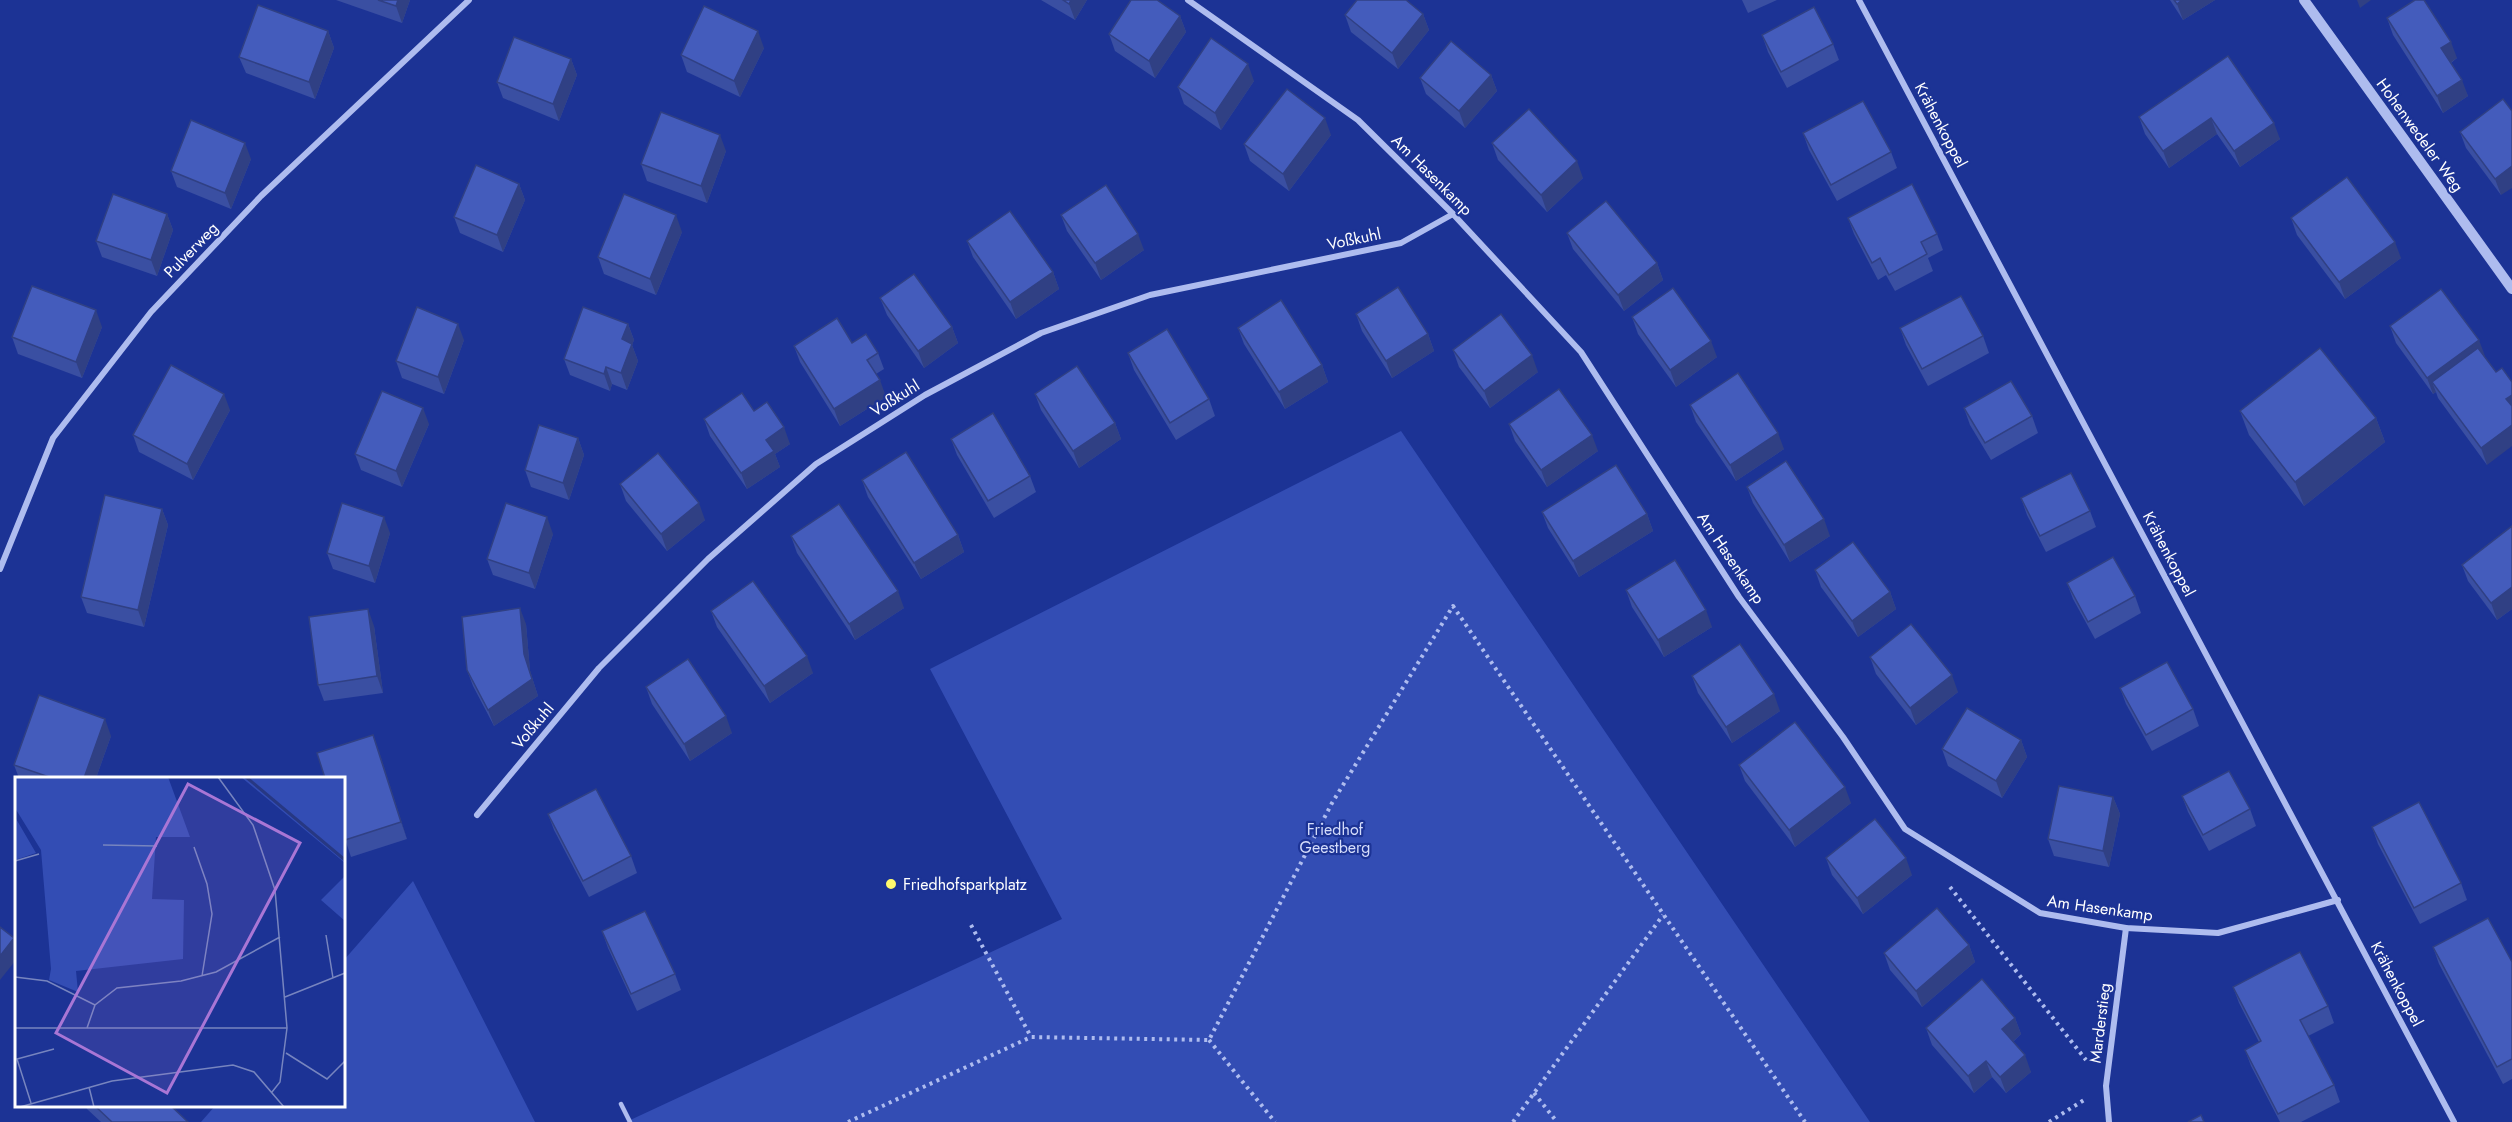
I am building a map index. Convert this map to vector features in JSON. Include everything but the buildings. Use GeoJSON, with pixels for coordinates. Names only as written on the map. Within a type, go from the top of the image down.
{"type":"FeatureCollection","features":[{"type":"Feature","properties":{"kind":"street","name":"Pulverweg"},"geometry":{"type":"LineString","coordinates":[[0,569],[53,438],[151,312],[261,196],[469,0]]}},
{"type":"Feature","properties":{"kind":"street","name":"Am Hasenkamp"},"geometry":{"type":"LineString","coordinates":[[1188,0],[1358,120],[1453,214],[1581,352],[1739,597],[1843,737],[1905,829],[2040,913],[2126,928],[2218,933],[2338,900]]}},
{"type":"Feature","properties":{"kind":"street","name":"Krähenkoppel"},"geometry":{"type":"LineString","coordinates":[[1859,0],[2454,1122]]}},
{"type":"Feature","properties":{"kind":"street","name":"Hohenwedeler Weg"},"geometry":{"type":"LineString","coordinates":[[2304,0],[2512,289]]}},
{"type":"Feature","properties":{"kind":"street","name":"Voßkuhl"},"geometry":{"type":"LineString","coordinates":[[477,815],[599,668],[708,559],[816,464],[925,395],[1041,333],[1150,295],[1401,243],[1453,214]]}},
{"type":"Feature","properties":{"kind":"street","name":"Marderstieg"},"geometry":{"type":"LineString","coordinates":[[2109,1122],[2106,1086],[2126,928]]}},
{"type":"Feature","properties":{"kind":"lane"},"geometry":{"type":"LineString","coordinates":[[621,1104],[630,1122]]}},
{"type":"Feature","properties":{"kind":"path"},"geometry":{"type":"LineString","coordinates":[[1209,1040],[1332,803],[1452,606],[1805,1122]]}},
{"type":"Feature","properties":{"kind":"path"},"geometry":{"type":"LineString","coordinates":[[1948,884],[2106,1086],[2049,1122]]}},
{"type":"Feature","properties":{"kind":"path"},"geometry":{"type":"LineString","coordinates":[[1513,1122],[1663,915]]}},
{"type":"Feature","properties":{"kind":"path"},"geometry":{"type":"LineString","coordinates":[[970,925],[1031,1037]]}},
{"type":"Feature","properties":{"kind":"path"},"geometry":{"type":"LineString","coordinates":[[848,1122],[1031,1037],[1209,1040]]}},
{"type":"Feature","properties":{"kind":"path"},"geometry":{"type":"LineString","coordinates":[[1209,1040],[1275,1122]]}},
{"type":"Feature","properties":{"kind":"path"},"geometry":{"type":"LineString","coordinates":[[1534,1093],[1557,1122]]}},
{"type":"Feature","properties":{"kind":"green space","name":"Friedhof Geestberg"},"geometry":{"type":"Polygon","coordinates":[[[1401,431],[1870,1122],[626,1122],[1062,919],[930,669],[1401,431]]]}},
{"type":"Feature","properties":{"kind":"green space"},"geometry":{"type":"Polygon","coordinates":[[[413,881],[535,1122],[201,1122],[214,1107],[345,1107],[345,959],[413,881]]]}},
{"type":"Feature","properties":{"kind":"place","name":"Friedhofsparkplatz"},"geometry":{"type":"Point","coordinates":[891,884]}}]}
